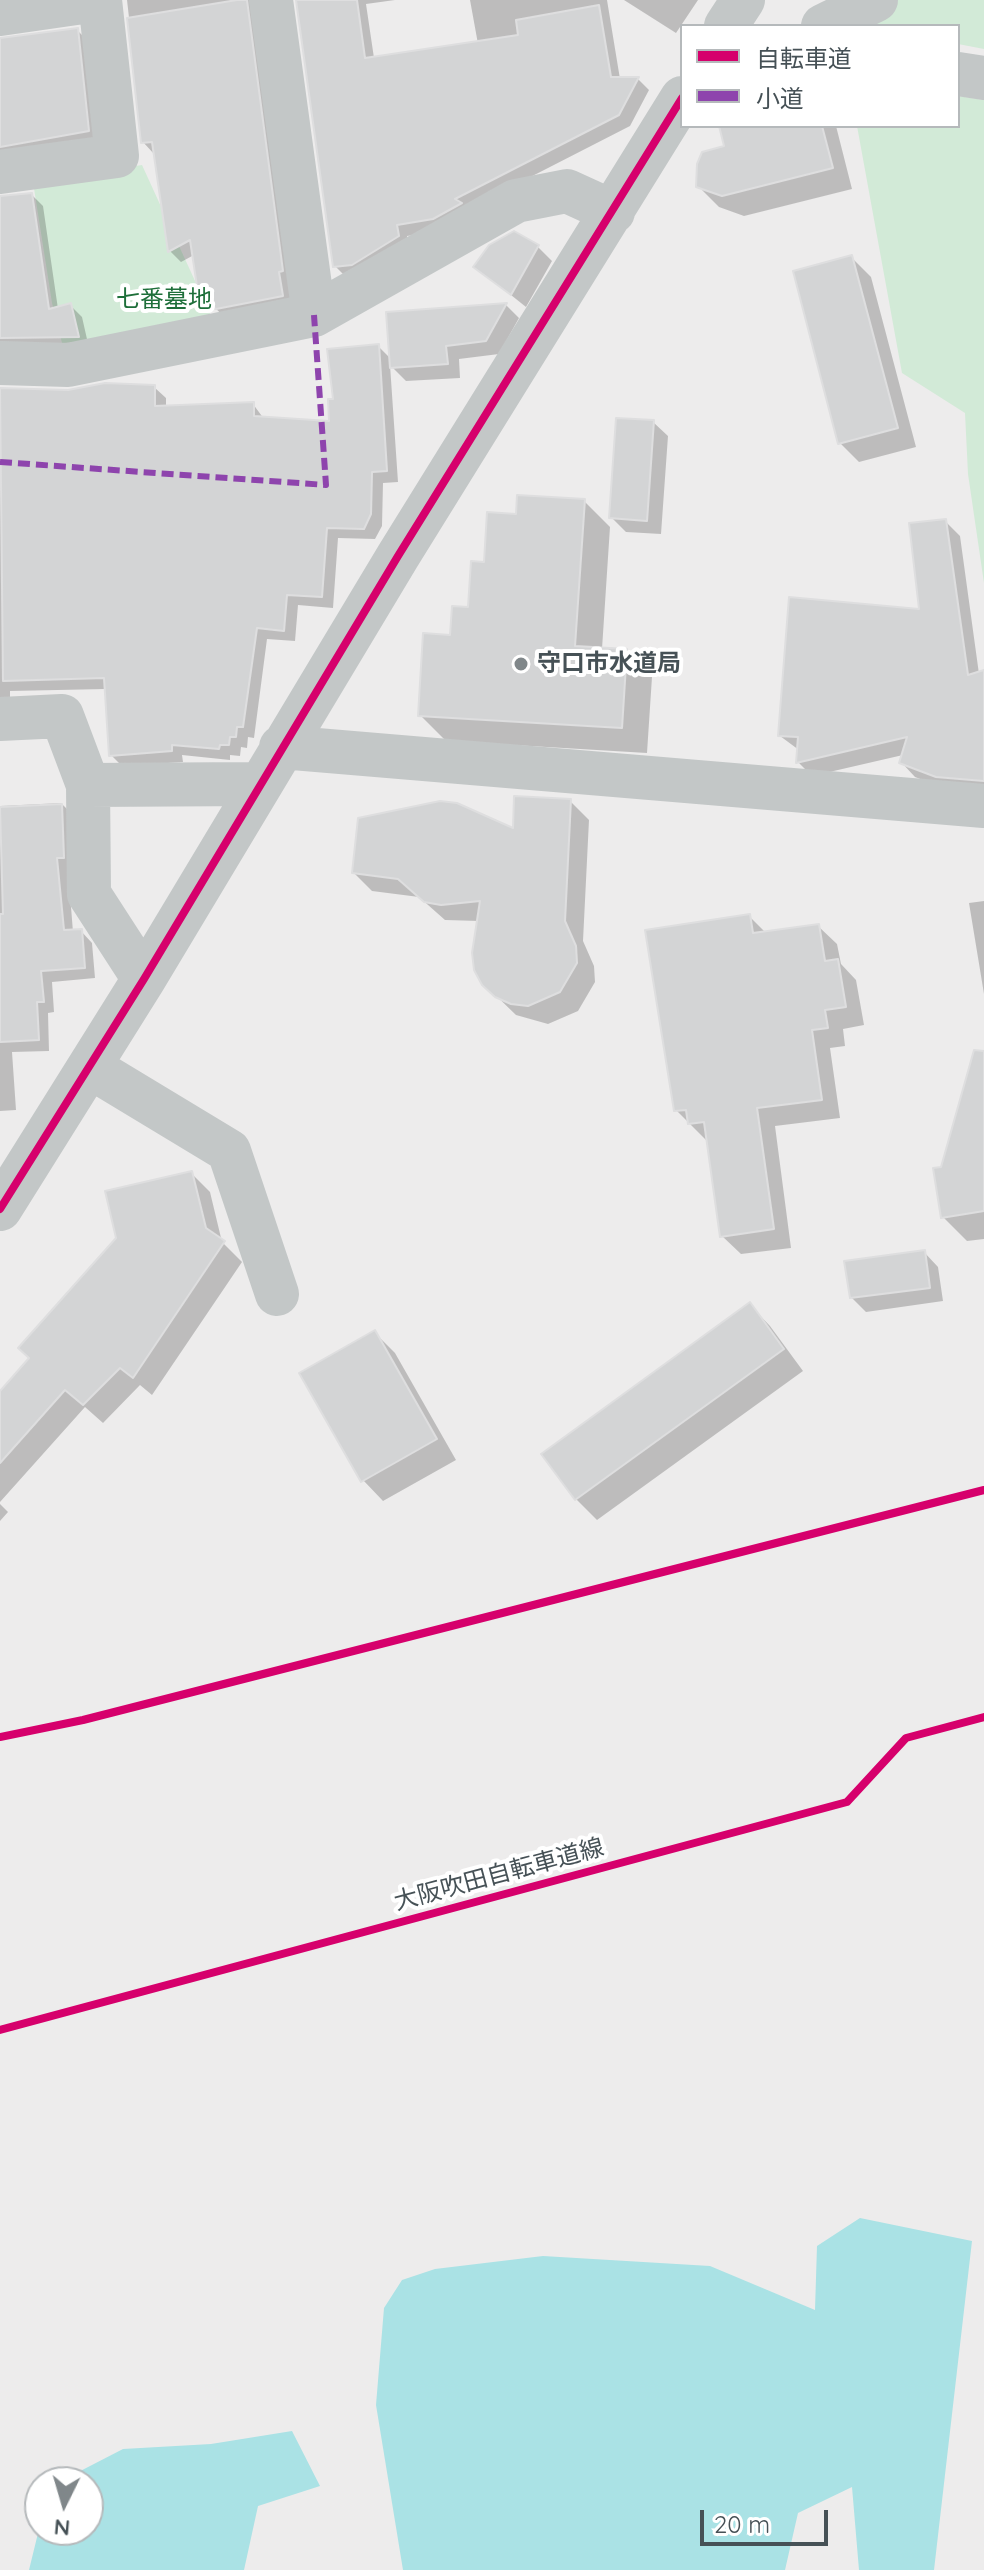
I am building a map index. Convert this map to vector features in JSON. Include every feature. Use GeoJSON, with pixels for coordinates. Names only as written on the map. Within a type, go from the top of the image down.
{"type":"FeatureCollection","features":[{"type":"Feature","properties":{"kind":"street"},"geometry":{"type":"LineString","coordinates":[[0,14],[98,0],[117,156],[0,172]]}},
{"type":"Feature","properties":{"kind":"street"},"geometry":{"type":"LineString","coordinates":[[271,0],[314,315]]}},
{"type":"Feature","properties":{"kind":"street"},"geometry":{"type":"LineString","coordinates":[[827,24],[876,0]]}},
{"type":"Feature","properties":{"kind":"street"},"geometry":{"type":"LineString","coordinates":[[960,74],[984,78]]}},
{"type":"Feature","properties":{"kind":"street"},"geometry":{"type":"LineString","coordinates":[[0,1209],[144,979],[258,784],[680,101]]}},
{"type":"Feature","properties":{"kind":"street"},"geometry":{"type":"LineString","coordinates":[[0,363],[68,365],[314,315],[516,201],[567,191],[613,212]]}},
{"type":"Feature","properties":{"kind":"street"},"geometry":{"type":"LineString","coordinates":[[0,719],[62,716],[88,785],[89,894],[144,979]]}},
{"type":"Feature","properties":{"kind":"street"},"geometry":{"type":"LineString","coordinates":[[281,747],[984,806]]}},
{"type":"Feature","properties":{"kind":"street"},"geometry":{"type":"LineString","coordinates":[[88,785],[258,784]]}},
{"type":"Feature","properties":{"kind":"street"},"geometry":{"type":"LineString","coordinates":[[90,1067],[229,1151],[277,1294]]}},
{"type":"Feature","properties":{"kind":"green space"},"geometry":{"type":"Polygon","coordinates":[[[894,0],[984,0],[984,49],[960,44],[960,24],[863,24],[894,0]]]}},
{"type":"Feature","properties":{"kind":"green space"},"geometry":{"type":"Polygon","coordinates":[[[960,96],[984,100],[984,583],[968,474],[965,413],[902,373],[857,128],[960,128],[960,96]]]}},
{"type":"Feature","properties":{"kind":"green space","name":"七番墓地"},"geometry":{"type":"Polygon","coordinates":[[[142,165],[217,329],[196,335],[62,343],[52,303],[33,182],[142,165]]]}},
{"type":"Feature","properties":{"kind":"water"},"geometry":{"type":"Polygon","coordinates":[[[860,2218],[972,2241],[934,2570],[859,2570],[852,2487],[798,2513],[785,2570],[403,2570],[376,2405],[384,2308],[402,2280],[435,2269],[543,2256],[710,2266],[815,2310],[817,2246],[860,2218]]]}},
{"type":"Feature","properties":{"kind":"water"},"geometry":{"type":"Polygon","coordinates":[[[292,2431],[320,2486],[258,2506],[244,2570],[29,2570],[35,2546],[104,2546],[104,2466],[90,2466],[123,2449],[211,2444],[292,2431]]]}},
{"type":"Feature","properties":{"kind":"building"},"geometry":{"type":"Polygon","coordinates":[[[247,0],[283,271],[279,272],[283,296],[216,309],[210,306],[208,292],[198,293],[190,240],[168,252],[152,142],[141,143],[127,18],[247,0]]]}},
{"type":"Feature","properties":{"kind":"building"},"geometry":{"type":"Polygon","coordinates":[[[296,0],[357,0],[365,58],[518,35],[516,20],[599,5],[611,77],[639,77],[619,115],[455,199],[462,203],[433,219],[397,225],[399,236],[352,265],[333,267],[296,0]]]}},
{"type":"Feature","properties":{"kind":"building"},"geometry":{"type":"Polygon","coordinates":[[[78,28],[89,131],[0,147],[0,38],[78,28]]]}},
{"type":"Feature","properties":{"kind":"building"},"geometry":{"type":"Polygon","coordinates":[[[720,128],[823,128],[833,168],[722,196],[696,187],[697,164],[702,152],[724,146],[720,128]]]}},
{"type":"Feature","properties":{"kind":"building"},"geometry":{"type":"Polygon","coordinates":[[[32,193],[49,309],[71,303],[79,337],[0,338],[0,196],[32,193]]]}},
{"type":"Feature","properties":{"kind":"building"},"geometry":{"type":"Polygon","coordinates":[[[514,231],[539,245],[511,295],[473,267],[489,245],[514,231]]]}},
{"type":"Feature","properties":{"kind":"building"},"geometry":{"type":"Polygon","coordinates":[[[852,255],[898,428],[838,444],[793,271],[852,255]]]}},
{"type":"Feature","properties":{"kind":"building"},"geometry":{"type":"Polygon","coordinates":[[[507,303],[486,341],[446,346],[448,364],[390,368],[386,312],[507,303]]]}},
{"type":"Feature","properties":{"kind":"building"},"geometry":{"type":"Polygon","coordinates":[[[379,344],[387,471],[372,472],[371,514],[364,529],[327,528],[322,597],[287,595],[284,631],[257,628],[243,727],[237,727],[236,737],[230,737],[229,745],[220,745],[219,749],[172,745],[172,751],[109,756],[104,678],[3,681],[0,388],[68,390],[105,383],[155,385],[155,406],[254,402],[254,416],[329,421],[328,399],[333,399],[327,349],[379,344]]]}},
{"type":"Feature","properties":{"kind":"building"},"geometry":{"type":"Polygon","coordinates":[[[616,418],[654,420],[647,521],[609,518],[616,418]]]}},
{"type":"Feature","properties":{"kind":"building"},"geometry":{"type":"Polygon","coordinates":[[[517,495],[585,499],[575,646],[627,649],[622,728],[418,716],[423,633],[450,635],[452,606],[468,607],[471,561],[484,562],[487,512],[516,514],[517,495]]]}},
{"type":"Feature","properties":{"kind":"building"},"geometry":{"type":"Polygon","coordinates":[[[946,519],[968,675],[984,670],[984,781],[936,777],[899,763],[907,737],[796,763],[798,737],[778,736],[789,597],[919,609],[909,523],[946,519]]]}},
{"type":"Feature","properties":{"kind":"building"},"geometry":{"type":"Polygon","coordinates":[[[514,796],[571,799],[565,921],[576,946],[577,963],[560,992],[528,1006],[511,1004],[495,997],[482,985],[474,970],[472,953],[480,901],[441,905],[424,902],[398,879],[352,873],[358,818],[440,801],[457,803],[513,828],[514,796]]]}},
{"type":"Feature","properties":{"kind":"building"},"geometry":{"type":"Polygon","coordinates":[[[62,804],[64,858],[57,858],[64,930],[82,929],[85,968],[41,971],[44,1002],[37,1002],[39,1040],[0,1042],[0,914],[3,914],[0,807],[62,804]]]}},
{"type":"Feature","properties":{"kind":"building"},"geometry":{"type":"Polygon","coordinates":[[[750,914],[753,933],[819,924],[825,961],[838,959],[846,1007],[825,1010],[828,1028],[812,1030],[822,1100],[757,1108],[774,1229],[720,1237],[704,1122],[688,1124],[686,1110],[674,1111],[645,930],[750,914]]]}},
{"type":"Feature","properties":{"kind":"building"},"geometry":{"type":"Polygon","coordinates":[[[974,1050],[984,1051],[984,1211],[941,1218],[933,1168],[941,1167],[974,1050]]]}},
{"type":"Feature","properties":{"kind":"building"},"geometry":{"type":"Polygon","coordinates":[[[192,1171],[206,1228],[225,1241],[133,1378],[120,1368],[83,1405],[65,1390],[0,1463],[0,1391],[29,1358],[18,1348],[116,1238],[105,1191],[192,1171]]]}},
{"type":"Feature","properties":{"kind":"building"},"geometry":{"type":"Polygon","coordinates":[[[925,1250],[930,1288],[850,1298],[844,1261],[925,1250]]]}},
{"type":"Feature","properties":{"kind":"building"},"geometry":{"type":"Polygon","coordinates":[[[750,1302],[784,1349],[575,1500],[541,1454],[750,1302]]]}},
{"type":"Feature","properties":{"kind":"building"},"geometry":{"type":"Polygon","coordinates":[[[375,1330],[437,1439],[361,1482],[299,1373],[375,1330]]]}},
{"type":"Feature","properties":{"kind":"marked path"},"geometry":{"type":"LineString","coordinates":[[0,462],[326,485],[314,315]]}},
{"type":"Feature","properties":{"kind":"cycle path"},"geometry":{"type":"LineString","coordinates":[[0,1209],[144,979],[398,556],[680,101]]}},
{"type":"Feature","properties":{"kind":"cycle path"},"geometry":{"type":"LineString","coordinates":[[0,1737],[83,1720],[984,1490]]}},
{"type":"Feature","properties":{"kind":"cycle path","name":"大阪吹田自転車道線"},"geometry":{"type":"LineString","coordinates":[[0,2030],[847,1802],[906,1738],[984,1717]]}},
{"type":"Feature","properties":{"kind":"place","name":"守口市水道局"},"geometry":{"type":"Point","coordinates":[521,664]}}]}
